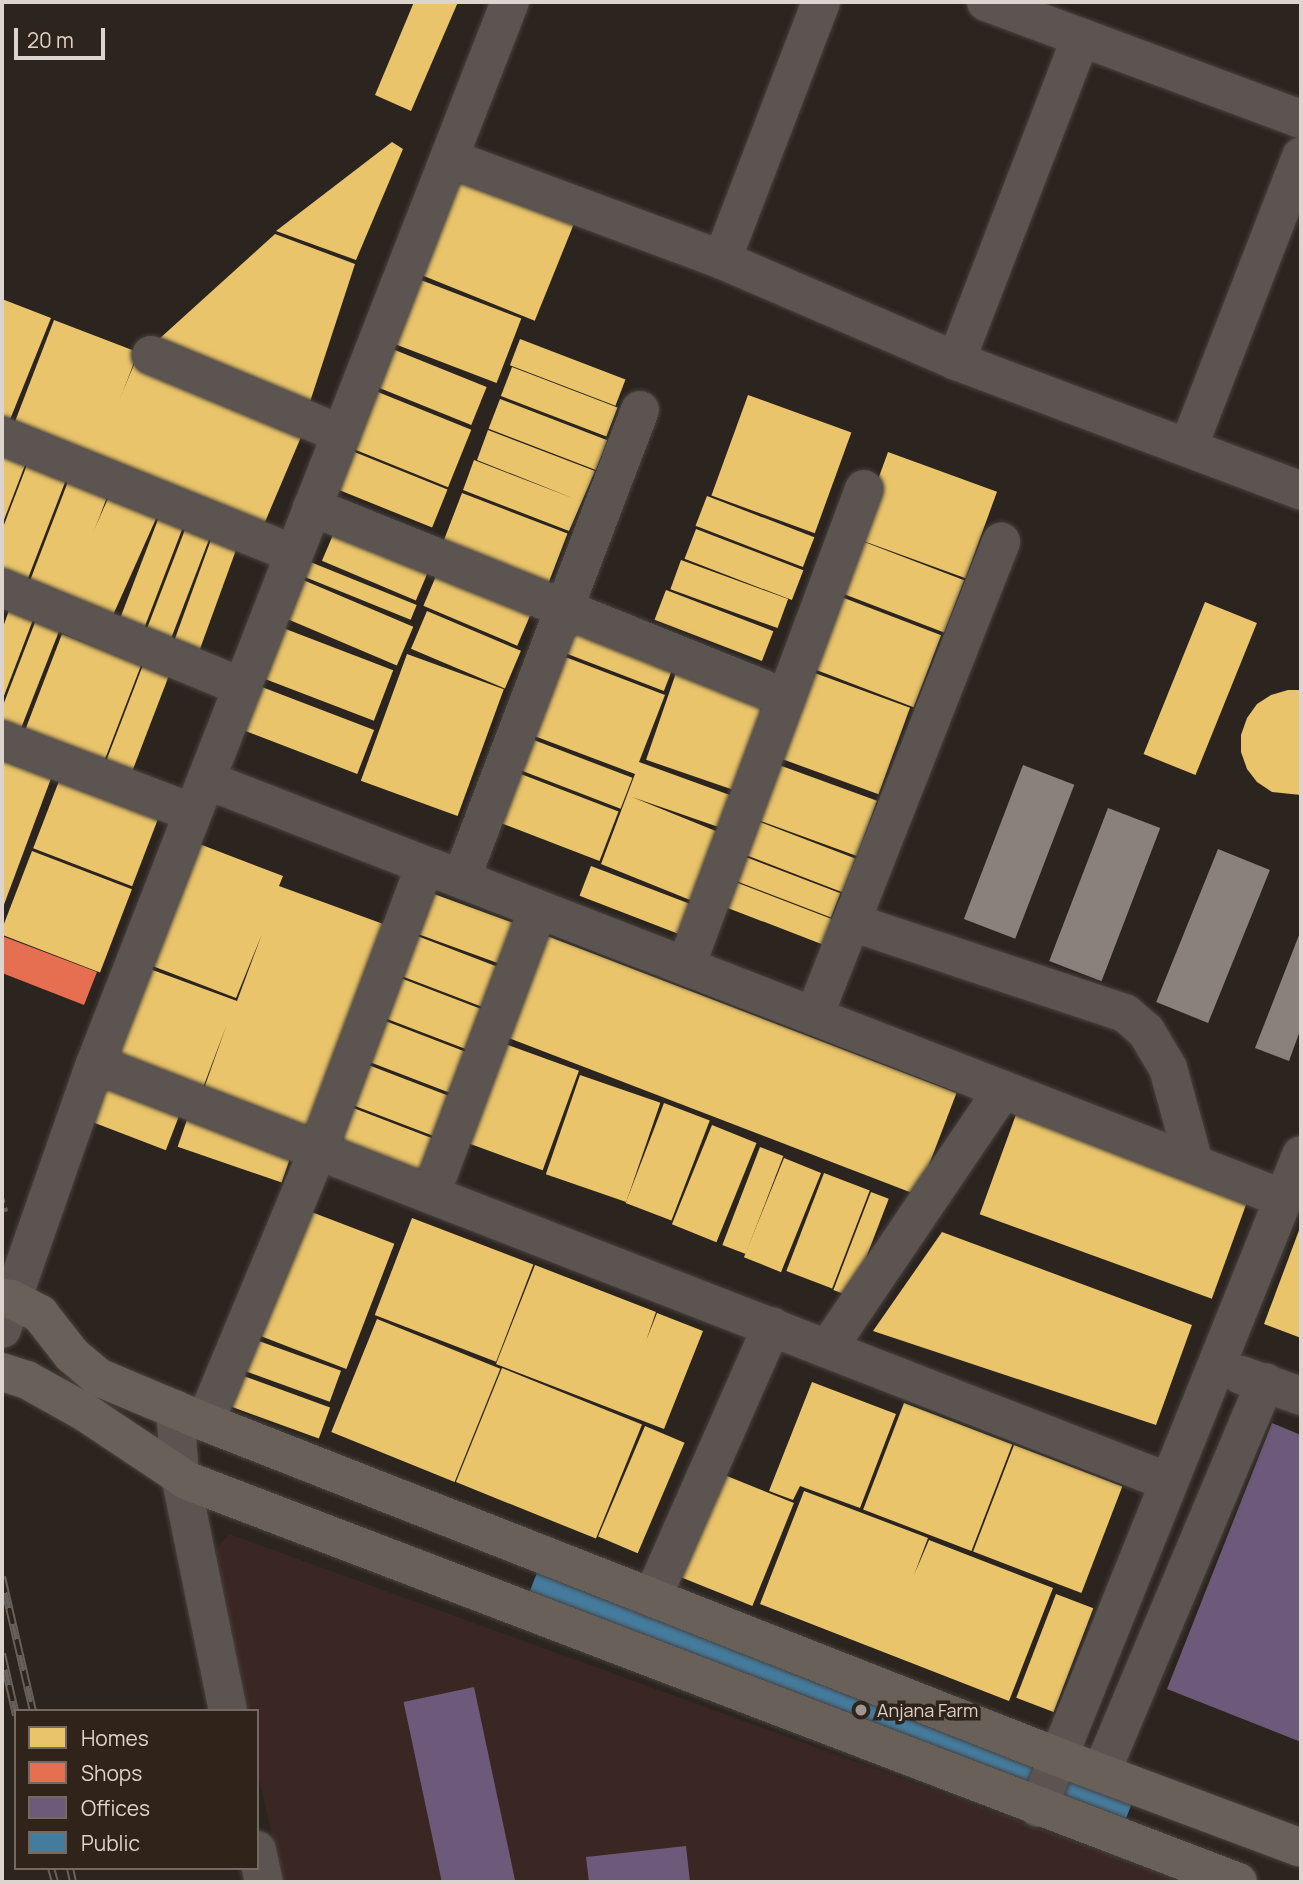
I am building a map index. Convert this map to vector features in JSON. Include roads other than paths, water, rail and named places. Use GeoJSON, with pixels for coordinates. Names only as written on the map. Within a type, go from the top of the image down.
{"type":"FeatureCollection","features":[{"type":"Feature","properties":{"kind":"main road"},"geometry":{"type":"LineString","coordinates":[[5,1309],[40,1314],[72,1355],[98,1377],[190,1416],[1058,1757],[1301,1848]]}},
{"type":"Feature","properties":{"kind":"main road"},"geometry":{"type":"LineString","coordinates":[[2,1372],[27,1380],[83,1411],[180,1475],[1038,1808],[1238,1882]]}},
{"type":"Feature","properties":{"kind":"street"},"geometry":{"type":"LineString","coordinates":[[722,260],[821,2]]}},
{"type":"Feature","properties":{"kind":"street"},"geometry":{"type":"LineString","coordinates":[[986,2],[1300,115]]}},
{"type":"Feature","properties":{"kind":"street"},"geometry":{"type":"LineString","coordinates":[[5,1309],[94,1064],[451,159],[502,4]]}},
{"type":"Feature","properties":{"kind":"street"},"geometry":{"type":"LineString","coordinates":[[956,361],[1081,37]]}},
{"type":"Feature","properties":{"kind":"street"},"geometry":{"type":"LineString","coordinates":[[1188,448],[1301,156]]}},
{"type":"Feature","properties":{"kind":"street"},"geometry":{"type":"LineString","coordinates":[[451,159],[722,260],[956,361],[1301,491]]}},
{"type":"Feature","properties":{"kind":"street"},"geometry":{"type":"LineString","coordinates":[[151,355],[341,434]]}},
{"type":"Feature","properties":{"kind":"street"},"geometry":{"type":"LineString","coordinates":[[461,879],[639,410]]}},
{"type":"Feature","properties":{"kind":"street"},"geometry":{"type":"LineString","coordinates":[[2,436],[294,554]]}},
{"type":"Feature","properties":{"kind":"street"},"geometry":{"type":"LineString","coordinates":[[686,966],[864,489]]}},
{"type":"Feature","properties":{"kind":"street"},"geometry":{"type":"LineString","coordinates":[[312,507],[786,698]]}},
{"type":"Feature","properties":{"kind":"street"},"geometry":{"type":"LineString","coordinates":[[814,1016],[1002,542]]}},
{"type":"Feature","properties":{"kind":"street"},"geometry":{"type":"LineString","coordinates":[[2,588],[242,687]]}},
{"type":"Feature","properties":{"kind":"street"},"geometry":{"type":"LineString","coordinates":[[2,740],[199,796],[425,865],[1284,1199]]}},
{"type":"Feature","properties":{"kind":"street"},"geometry":{"type":"LineString","coordinates":[[228,1709],[180,1475],[190,1416],[318,1150],[425,865]]}},
{"type":"Feature","properties":{"kind":"street"},"geometry":{"type":"LineString","coordinates":[[431,1194],[538,909]]}},
{"type":"Feature","properties":{"kind":"street"},"geometry":{"type":"LineString","coordinates":[[851,922],[1125,1013],[1146,1031],[1168,1068],[1194,1163]]}},
{"type":"Feature","properties":{"kind":"street"},"geometry":{"type":"LineString","coordinates":[[94,1064],[1170,1482]]}},
{"type":"Feature","properties":{"kind":"street"},"geometry":{"type":"LineString","coordinates":[[828,1348],[1003,1090]]}},
{"type":"Feature","properties":{"kind":"street"},"geometry":{"type":"LineString","coordinates":[[1038,1808],[1301,1156]]}},
{"type":"Feature","properties":{"kind":"street"},"geometry":{"type":"LineString","coordinates":[[652,1598],[772,1326]]}},
{"type":"Feature","properties":{"kind":"street"},"geometry":{"type":"LineString","coordinates":[[1216,1366],[1301,1396]]}},
{"type":"Feature","properties":{"kind":"street"},"geometry":{"type":"LineString","coordinates":[[1101,1773],[1265,1382]]}},
{"type":"Feature","properties":{"kind":"street"},"geometry":{"type":"LineString","coordinates":[[259,1859],[264,1882]]}},
{"type":"Feature","properties":{"kind":"railway"},"geometry":{"type":"LineString","coordinates":[[2,1577],[33,1709]]}},
{"type":"Feature","properties":{"kind":"railway"},"geometry":{"type":"LineString","coordinates":[[2,1654],[15,1709]]}},
{"type":"Feature","properties":{"kind":"railway"},"geometry":{"type":"LineString","coordinates":[[52,1870],[55,1882]]}},
{"type":"Feature","properties":{"kind":"railway"},"geometry":{"type":"LineString","coordinates":[[70,1870],[73,1882]]}},
{"type":"Feature","properties":{"kind":"place","name":"Anjana Farm"},"geometry":{"type":"Point","coordinates":[861,1710]}}]}
